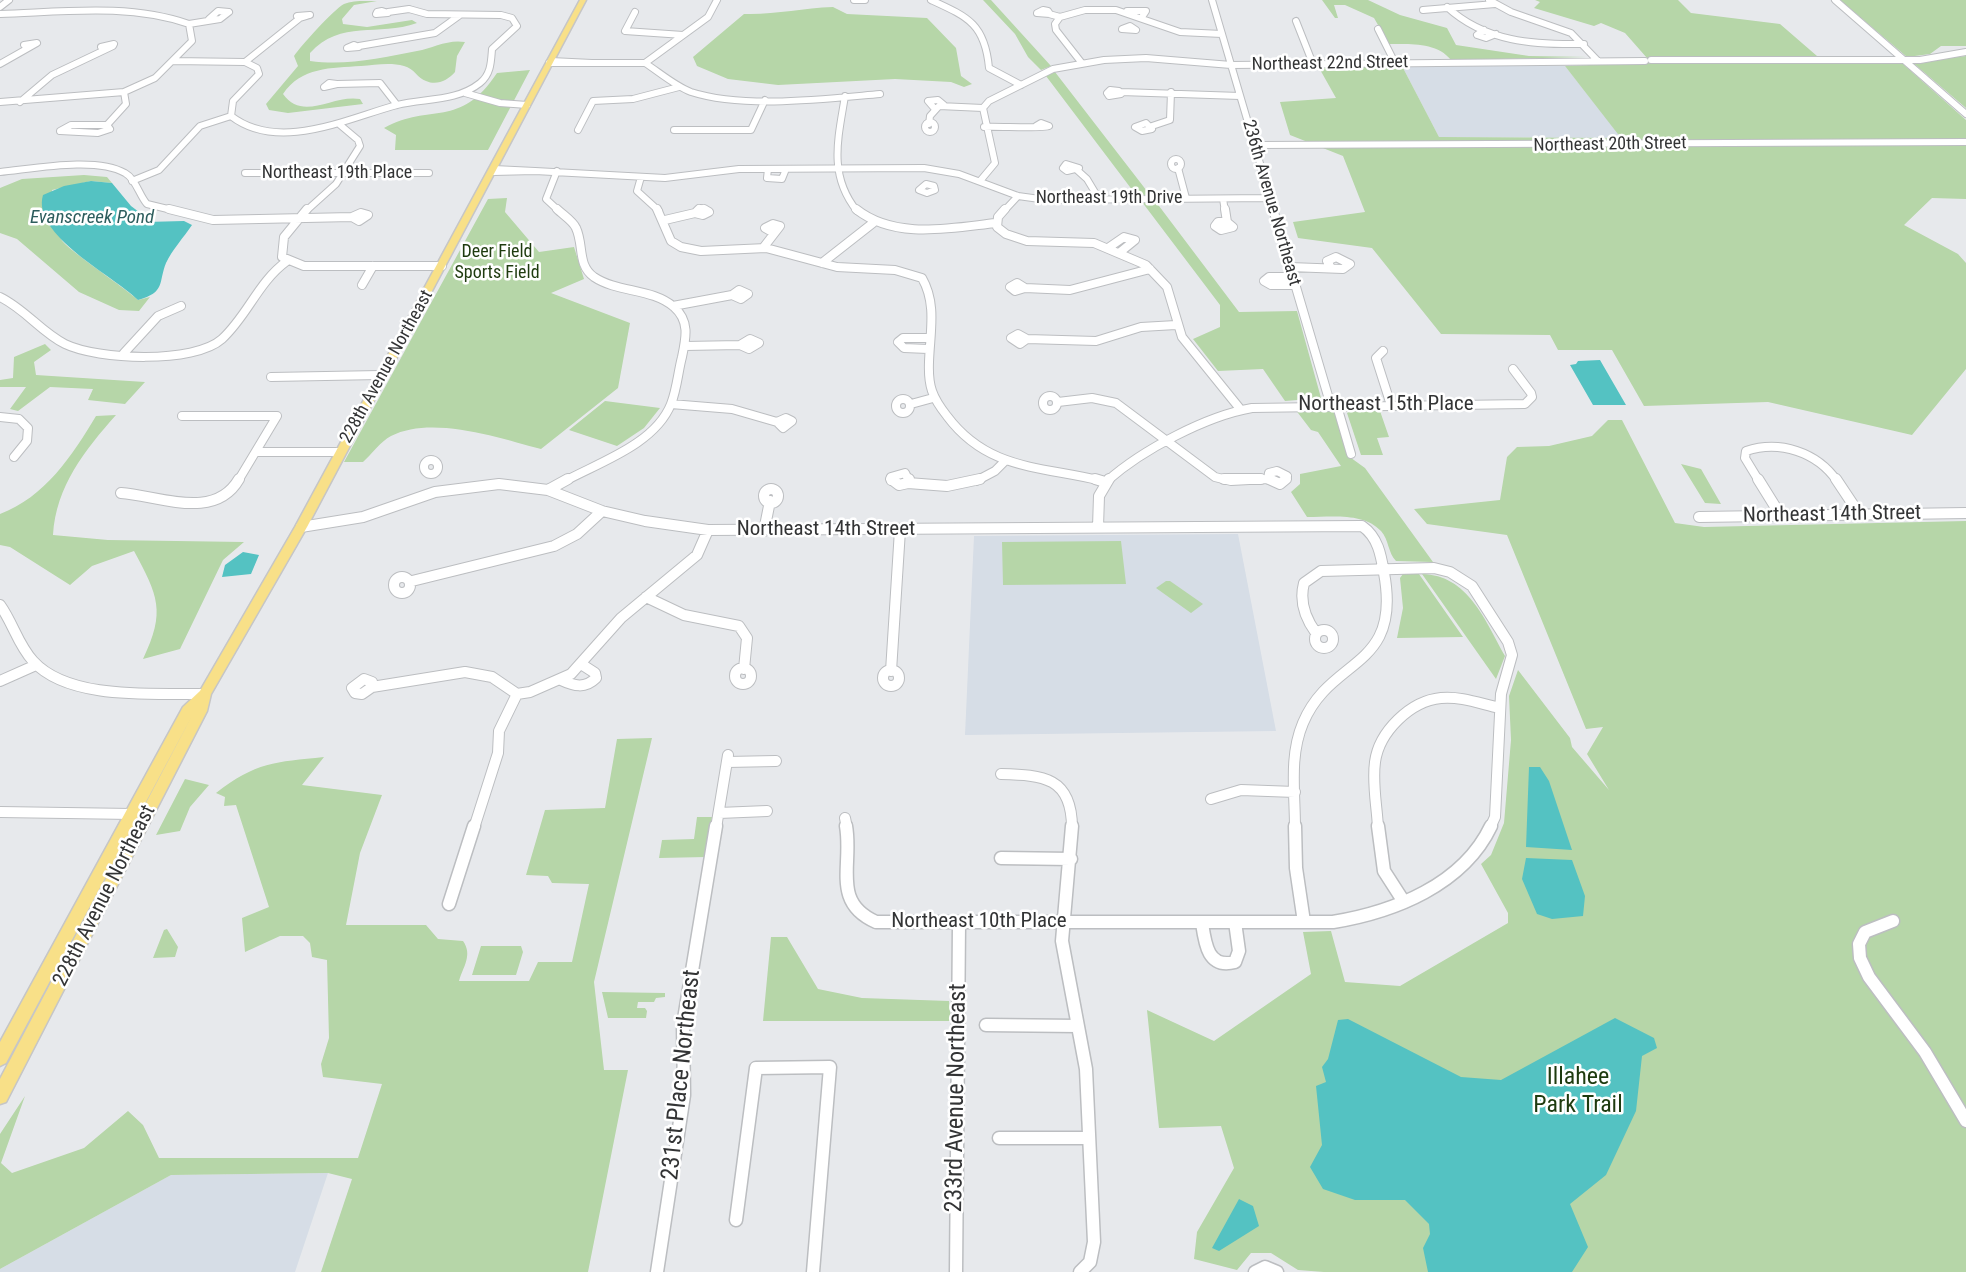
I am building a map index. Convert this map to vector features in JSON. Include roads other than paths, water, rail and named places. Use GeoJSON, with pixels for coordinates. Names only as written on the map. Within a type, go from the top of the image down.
{"type":"FeatureCollection","features":[{"type":"Feature","properties":{"kind":"main road","name":"228th Avenue Northeast"},"geometry":{"type":"LineString","coordinates":[[0,1096],[201,711],[205,694],[301,527],[583,0]]}},
{"type":"Feature","properties":{"kind":"main road","name":"228th Avenue Northeast"},"geometry":{"type":"LineString","coordinates":[[0,1058],[188,710],[205,694]]}},
{"type":"Feature","properties":{"kind":"main road"},"geometry":{"type":"LineString","coordinates":[[132,814],[142,806],[155,781],[169,772]]}},
{"type":"Feature","properties":{"kind":"main road"},"geometry":{"type":"LineString","coordinates":[[13,1072],[6,1066],[6,1057],[35,1004],[36,993]]}},
{"type":"Feature","properties":{"kind":"street"},"geometry":{"type":"LineString","coordinates":[[0,7],[9,0]]}},
{"type":"Feature","properties":{"kind":"street"},"geometry":{"type":"LineString","coordinates":[[409,9],[410,0]]}},
{"type":"Feature","properties":{"kind":"street"},"geometry":{"type":"LineString","coordinates":[[645,63],[708,17],[717,0]]}},
{"type":"Feature","properties":{"kind":"street"},"geometry":{"type":"LineString","coordinates":[[854,0],[865,0]]}},
{"type":"Feature","properties":{"kind":"street"},"geometry":{"type":"LineString","coordinates":[[930,0],[968,17],[987,47],[989,68],[1021,85]]}},
{"type":"Feature","properties":{"kind":"street","name":"236th Avenue Northeast"},"geometry":{"type":"LineString","coordinates":[[1212,0],[1294,281],[1351,454]]}},
{"type":"Feature","properties":{"kind":"street"},"geometry":{"type":"LineString","coordinates":[[1835,0],[1966,114]]}},
{"type":"Feature","properties":{"kind":"street"},"geometry":{"type":"LineString","coordinates":[[1423,10],[1492,2],[1564,29],[1584,44],[1598,61]]}},
{"type":"Feature","properties":{"kind":"street"},"geometry":{"type":"LineString","coordinates":[[1447,7],[1459,19],[1484,30],[1477,35],[1486,38],[1497,34],[1531,43],[1584,44]]}},
{"type":"Feature","properties":{"kind":"street"},"geometry":{"type":"LineString","coordinates":[[388,12],[409,9],[427,14],[507,16],[515,21],[517,26],[492,49],[492,65],[487,77],[466,93]]}},
{"type":"Feature","properties":{"kind":"street"},"geometry":{"type":"LineString","coordinates":[[1049,14],[1060,17],[1085,10],[1126,11],[1188,33],[1222,34]]}},
{"type":"Feature","properties":{"kind":"street"},"geometry":{"type":"LineString","coordinates":[[635,12],[625,31],[683,35]]}},
{"type":"Feature","properties":{"kind":"street"},"geometry":{"type":"LineString","coordinates":[[0,14],[151,13],[177,18],[190,24],[209,19]]}},
{"type":"Feature","properties":{"kind":"street"},"geometry":{"type":"LineString","coordinates":[[359,46],[435,33],[460,15]]}},
{"type":"Feature","properties":{"kind":"street"},"geometry":{"type":"LineString","coordinates":[[1060,17],[1055,24],[1056,30],[1081,62]]}},
{"type":"Feature","properties":{"kind":"street"},"geometry":{"type":"LineString","coordinates":[[244,62],[271,44],[300,18]]}},
{"type":"Feature","properties":{"kind":"street"},"geometry":{"type":"LineString","coordinates":[[1134,27],[1150,21]]}},
{"type":"Feature","properties":{"kind":"street"},"geometry":{"type":"LineString","coordinates":[[1296,21],[1313,64]]}},
{"type":"Feature","properties":{"kind":"street"},"geometry":{"type":"LineString","coordinates":[[0,102],[124,92],[149,83],[192,41],[190,24]]}},
{"type":"Feature","properties":{"kind":"street"},"geometry":{"type":"LineString","coordinates":[[1378,29],[1395,63]]}},
{"type":"Feature","properties":{"kind":"street"},"geometry":{"type":"LineString","coordinates":[[0,64],[28,46]]}},
{"type":"Feature","properties":{"kind":"street"},"geometry":{"type":"LineString","coordinates":[[20,102],[52,75],[106,48]]}},
{"type":"Feature","properties":{"kind":"street","name":"Northeast 22nd Street"},"geometry":{"type":"LineString","coordinates":[[983,108],[1053,69],[1081,62],[1146,58],[1231,65],[1903,60],[1931,59],[1966,52]]}},
{"type":"Feature","properties":{"kind":"street"},"geometry":{"type":"LineString","coordinates":[[173,61],[244,62],[257,68],[259,75],[233,101],[231,116]]}},
{"type":"Feature","properties":{"kind":"street"},"geometry":{"type":"LineString","coordinates":[[550,62],[645,63],[679,87],[703,96],[765,100],[880,94]]}},
{"type":"Feature","properties":{"kind":"street"},"geometry":{"type":"LineString","coordinates":[[337,84],[380,83],[397,105]]}},
{"type":"Feature","properties":{"kind":"street"},"geometry":{"type":"LineString","coordinates":[[578,130],[593,102],[633,99],[679,87]]}},
{"type":"Feature","properties":{"kind":"street"},"geometry":{"type":"LineString","coordinates":[[107,125],[111,126],[110,129],[100,133],[61,132],[71,125],[107,125],[126,104],[124,92]]}},
{"type":"Feature","properties":{"kind":"street"},"geometry":{"type":"LineString","coordinates":[[1121,92],[1240,96]]}},
{"type":"Feature","properties":{"kind":"street"},"geometry":{"type":"LineString","coordinates":[[1152,126],[1170,120],[1171,92]]}},
{"type":"Feature","properties":{"kind":"street"},"geometry":{"type":"LineString","coordinates":[[231,116],[242,124],[273,130],[339,124],[397,105],[466,93],[500,103],[527,105]]}},
{"type":"Feature","properties":{"kind":"street"},"geometry":{"type":"LineString","coordinates":[[845,96],[836,169],[848,205],[873,223],[930,229],[996,223]]}},
{"type":"Feature","properties":{"kind":"street"},"geometry":{"type":"LineString","coordinates":[[674,130],[751,130],[765,100]]}},
{"type":"Feature","properties":{"kind":"street"},"geometry":{"type":"LineString","coordinates":[[929,124],[934,108],[944,105],[983,108],[984,127],[994,152],[995,163],[980,181]]}},
{"type":"Feature","properties":{"kind":"street"},"geometry":{"type":"LineString","coordinates":[[132,181],[159,170],[200,126],[231,116]]}},
{"type":"Feature","properties":{"kind":"street"},"geometry":{"type":"LineString","coordinates":[[339,124],[360,143],[343,173],[299,217],[280,247],[282,257],[304,266],[442,266]]}},
{"type":"Feature","properties":{"kind":"street"},"geometry":{"type":"LineString","coordinates":[[984,127],[1035,126]]}},
{"type":"Feature","properties":{"kind":"street","name":"Northeast 20th Street"},"geometry":{"type":"LineString","coordinates":[[1255,145],[1966,142]]}},
{"type":"Feature","properties":{"kind":"street","name":"Northeast 19th Drive"},"geometry":{"type":"LineString","coordinates":[[494,170],[671,178],[768,169],[911,167],[944,170],[1018,196],[1047,200],[1269,198]]}},
{"type":"Feature","properties":{"kind":"street"},"geometry":{"type":"LineString","coordinates":[[0,172],[106,168],[122,172],[132,181],[147,204],[198,218],[225,220],[352,217]]}},
{"type":"Feature","properties":{"kind":"street"},"geometry":{"type":"LineString","coordinates":[[1178,168],[1186,198]]}},
{"type":"Feature","properties":{"kind":"street"},"geometry":{"type":"LineString","coordinates":[[932,185],[944,170]]}},
{"type":"Feature","properties":{"kind":"street"},"geometry":{"type":"LineString","coordinates":[[1077,170],[1087,179],[1099,199]]}},
{"type":"Feature","properties":{"kind":"street"},"geometry":{"type":"LineString","coordinates":[[548,490],[633,445],[658,425],[671,404],[685,346],[686,325],[673,306],[648,294],[602,282],[587,269],[576,227],[546,200],[557,171]]}},
{"type":"Feature","properties":{"kind":"street","name":"Northeast 19th Place"},"geometry":{"type":"LineString","coordinates":[[244,173],[429,173]]}},
{"type":"Feature","properties":{"kind":"street"},"geometry":{"type":"LineString","coordinates":[[641,177],[637,191],[665,220],[668,237],[684,248],[706,251],[762,248],[849,268],[893,269],[916,275],[931,290],[927,376],[933,398],[971,446],[1004,462],[1105,482]]}},
{"type":"Feature","properties":{"kind":"street"},"geometry":{"type":"LineString","coordinates":[[996,223],[1001,213],[1018,196]]}},
{"type":"Feature","properties":{"kind":"street"},"geometry":{"type":"LineString","coordinates":[[1223,199],[1227,222]]}},
{"type":"Feature","properties":{"kind":"street"},"geometry":{"type":"LineString","coordinates":[[665,220],[695,213]]}},
{"type":"Feature","properties":{"kind":"street"},"geometry":{"type":"LineString","coordinates":[[822,263],[873,223]]}},
{"type":"Feature","properties":{"kind":"street"},"geometry":{"type":"LineString","coordinates":[[996,223],[1000,231],[1023,240],[1084,241],[1108,248],[1150,269],[1174,298],[1176,325],[1182,337],[1241,410],[1137,459],[1105,482],[1098,504],[1098,527]]}},
{"type":"Feature","properties":{"kind":"street"},"geometry":{"type":"LineString","coordinates":[[762,248],[772,232]]}},
{"type":"Feature","properties":{"kind":"street"},"geometry":{"type":"LineString","coordinates":[[1108,248],[1124,237],[1134,239],[1135,243],[1119,253]]}},
{"type":"Feature","properties":{"kind":"street"},"geometry":{"type":"LineString","coordinates":[[0,297],[72,347],[124,353],[183,354],[209,346],[224,336],[266,276],[287,261]]}},
{"type":"Feature","properties":{"kind":"street"},"geometry":{"type":"LineString","coordinates":[[362,285],[373,266]]}},
{"type":"Feature","properties":{"kind":"street"},"geometry":{"type":"LineString","coordinates":[[1290,267],[1330,266]]}},
{"type":"Feature","properties":{"kind":"street"},"geometry":{"type":"LineString","coordinates":[[1026,288],[1077,289],[1150,269]]}},
{"type":"Feature","properties":{"kind":"street"},"geometry":{"type":"LineString","coordinates":[[673,306],[732,295]]}},
{"type":"Feature","properties":{"kind":"street"},"geometry":{"type":"LineString","coordinates":[[124,353],[158,316],[180,306]]}},
{"type":"Feature","properties":{"kind":"street"},"geometry":{"type":"LineString","coordinates":[[1027,339],[1096,341],[1141,327],[1176,325]]}},
{"type":"Feature","properties":{"kind":"street"},"geometry":{"type":"LineString","coordinates":[[929,338],[903,338],[898,342],[904,348],[929,349]]}},
{"type":"Feature","properties":{"kind":"street"},"geometry":{"type":"LineString","coordinates":[[685,346],[740,345]]}},
{"type":"Feature","properties":{"kind":"street"},"geometry":{"type":"LineString","coordinates":[[1383,351],[1376,358],[1391,405]]}},
{"type":"Feature","properties":{"kind":"street","name":"Northeast 15th Place"},"geometry":{"type":"LineString","coordinates":[[1241,410],[1266,406],[1518,405],[1530,401],[1531,392],[1524,378],[1513,369]]}},
{"type":"Feature","properties":{"kind":"street"},"geometry":{"type":"LineString","coordinates":[[271,377],[380,376]]}},
{"type":"Feature","properties":{"kind":"street"},"geometry":{"type":"LineString","coordinates":[[911,404],[933,398]]}},
{"type":"Feature","properties":{"kind":"street"},"geometry":{"type":"LineString","coordinates":[[1058,402],[1092,398],[1116,403],[1215,477],[1231,481],[1268,479]]}},
{"type":"Feature","properties":{"kind":"street"},"geometry":{"type":"LineString","coordinates":[[671,404],[720,407],[777,422]]}},
{"type":"Feature","properties":{"kind":"street"},"geometry":{"type":"LineString","coordinates":[[121,493],[144,493],[182,503],[219,500],[232,492],[277,416],[182,416]]}},
{"type":"Feature","properties":{"kind":"street"},"geometry":{"type":"LineString","coordinates":[[0,417],[19,419],[28,428],[27,441],[14,457]]}},
{"type":"Feature","properties":{"kind":"street"},"geometry":{"type":"LineString","coordinates":[[1781,516],[1745,458],[1746,451],[1794,448],[1810,453],[1821,462],[1860,515]]}},
{"type":"Feature","properties":{"kind":"street"},"geometry":{"type":"LineString","coordinates":[[257,452],[340,452]]}},
{"type":"Feature","properties":{"kind":"street"},"geometry":{"type":"LineString","coordinates":[[908,482],[975,483],[991,477],[1004,462]]}},
{"type":"Feature","properties":{"kind":"street"},"geometry":{"type":"LineString","coordinates":[[432,472],[435,492]]}},
{"type":"Feature","properties":{"kind":"street","name":"Northeast 14th Street"},"geometry":{"type":"LineString","coordinates":[[301,527],[346,521],[435,492],[499,484],[548,490],[602,511],[658,524],[708,530],[1362,526],[1374,537],[1384,568]]}},
{"type":"Feature","properties":{"kind":"street"},"geometry":{"type":"LineString","coordinates":[[764,531],[769,501]]}},
{"type":"Feature","properties":{"kind":"street"},"geometry":{"type":"LineString","coordinates":[[412,581],[554,546],[577,534],[602,511]]}},
{"type":"Feature","properties":{"kind":"street","name":"Northeast 14th Street"},"geometry":{"type":"LineString","coordinates":[[1699,517],[1966,513]]}},
{"type":"Feature","properties":{"kind":"street"},"geometry":{"type":"LineString","coordinates":[[449,904],[498,753],[499,732],[517,694],[561,680],[581,664],[610,629],[697,555],[708,530]]}},
{"type":"Feature","properties":{"kind":"street"},"geometry":{"type":"LineString","coordinates":[[891,671],[900,530]]}},
{"type":"Feature","properties":{"kind":"street"},"geometry":{"type":"LineString","coordinates":[[1304,922],[1296,875],[1294,748],[1304,716],[1325,690],[1368,656],[1386,629],[1391,602],[1384,568],[1331,569],[1308,578],[1301,595],[1307,620],[1316,633]]}},
{"type":"Feature","properties":{"kind":"street","name":"Northeast 10th Place"},"geometry":{"type":"LineString","coordinates":[[845,818],[850,840],[848,899],[856,914],[876,922],[1304,922],[1352,920],[1404,902],[1462,867],[1477,852],[1490,830],[1497,789],[1500,708],[1512,655],[1472,586],[1458,576],[1434,569],[1384,568]]}},
{"type":"Feature","properties":{"kind":"street"},"geometry":{"type":"LineString","coordinates":[[646,597],[691,617],[718,619],[739,626],[747,638],[744,669]]}},
{"type":"Feature","properties":{"kind":"street"},"geometry":{"type":"LineString","coordinates":[[0,605],[36,665],[65,681],[82,686],[205,694]]}},
{"type":"Feature","properties":{"kind":"street"},"geometry":{"type":"LineString","coordinates":[[561,680],[576,686],[591,683],[596,678],[595,673],[581,664]]}},
{"type":"Feature","properties":{"kind":"street"},"geometry":{"type":"LineString","coordinates":[[0,681],[36,665]]}},
{"type":"Feature","properties":{"kind":"street"},"geometry":{"type":"LineString","coordinates":[[372,687],[455,673],[476,673],[492,677],[517,694]]}},
{"type":"Feature","properties":{"kind":"street"},"geometry":{"type":"LineString","coordinates":[[1404,902],[1385,880],[1380,858],[1374,763],[1383,738],[1401,720],[1435,698],[1454,698],[1500,708]]}},
{"type":"Feature","properties":{"kind":"street","name":"231st Place Northeast"},"geometry":{"type":"LineString","coordinates":[[657,1272],[684,1095],[683,1025],[728,758],[776,761]]}},
{"type":"Feature","properties":{"kind":"street"},"geometry":{"type":"LineString","coordinates":[[1001,774],[1042,777],[1058,786],[1070,804],[1071,859],[1062,923],[1062,965],[1083,1045],[1094,1242],[1093,1254],[1082,1271]]}},
{"type":"Feature","properties":{"kind":"street"},"geometry":{"type":"LineString","coordinates":[[1211,799],[1241,790],[1295,792]]}},
{"type":"Feature","properties":{"kind":"street"},"geometry":{"type":"LineString","coordinates":[[719,813],[767,811]]}},
{"type":"Feature","properties":{"kind":"street"},"geometry":{"type":"LineString","coordinates":[[0,812],[132,814]]}},
{"type":"Feature","properties":{"kind":"street"},"geometry":{"type":"LineString","coordinates":[[1002,858],[1071,859]]}},
{"type":"Feature","properties":{"kind":"street"},"geometry":{"type":"LineString","coordinates":[[1893,921],[1866,932],[1859,944],[1860,958],[1869,977],[1925,1052],[1966,1121]]}},
{"type":"Feature","properties":{"kind":"street"},"geometry":{"type":"LineString","coordinates":[[1202,923],[1208,956],[1216,963],[1226,966],[1235,962],[1239,951],[1235,922]]}},
{"type":"Feature","properties":{"kind":"street","name":"233rd Avenue Northeast"},"geometry":{"type":"LineString","coordinates":[[956,1272],[959,924]]}},
{"type":"Feature","properties":{"kind":"street"},"geometry":{"type":"LineString","coordinates":[[986,1025],[1078,1026]]}},
{"type":"Feature","properties":{"kind":"street"},"geometry":{"type":"LineString","coordinates":[[736,1220],[756,1068],[830,1067],[813,1272]]}},
{"type":"Feature","properties":{"kind":"street"},"geometry":{"type":"LineString","coordinates":[[999,1138],[1088,1138]]}},
{"type":"Feature","properties":{"kind":"street"},"geometry":{"type":"LineString","coordinates":[[1255,1272],[1265,1267],[1277,1272]]}},
{"type":"Feature","properties":{"kind":"water","name":"Evanscreek Pond"},"geometry":{"type":"Polygon","coordinates":[[[91,181],[112,183],[131,206],[147,218],[146,222],[184,221],[192,225],[169,258],[160,286],[153,294],[138,300],[77,253],[49,225],[43,210],[43,195],[64,186],[91,181]]]}},
{"type":"Feature","properties":{"kind":"water"},"geometry":{"type":"Polygon","coordinates":[[[1600,360],[1626,405],[1593,405],[1570,365],[1578,361],[1600,360]]]}},
{"type":"Feature","properties":{"kind":"water"},"geometry":{"type":"Polygon","coordinates":[[[243,552],[259,555],[251,574],[222,577],[225,565],[243,552]]]}},
{"type":"Feature","properties":{"kind":"water"},"geometry":{"type":"Polygon","coordinates":[[[1529,767],[1540,767],[1549,781],[1572,850],[1526,847],[1529,767]]]}},
{"type":"Feature","properties":{"kind":"water"},"geometry":{"type":"Polygon","coordinates":[[[1526,858],[1572,860],[1585,896],[1583,916],[1552,919],[1537,914],[1522,879],[1526,858]]]}},
{"type":"Feature","properties":{"kind":"water"},"geometry":{"type":"Polygon","coordinates":[[[1615,1018],[1654,1038],[1657,1048],[1642,1056],[1636,1111],[1606,1175],[1570,1204],[1588,1247],[1572,1272],[1428,1272],[1423,1248],[1430,1234],[1429,1224],[1405,1200],[1355,1200],[1323,1189],[1310,1167],[1322,1145],[1316,1086],[1326,1082],[1322,1067],[1328,1059],[1338,1020],[1348,1019],[1461,1077],[1501,1080],[1615,1018]]]}},
{"type":"Feature","properties":{"kind":"water"},"geometry":{"type":"Polygon","coordinates":[[[1239,1199],[1253,1206],[1259,1226],[1219,1251],[1212,1248],[1239,1199]]]}},
{"type":"Feature","properties":{"kind":"park label","name":"Deer Field Sports Field"},"geometry":{"type":"Point","coordinates":[497,262]}},
{"type":"Feature","properties":{"kind":"park label","name":"Illahee Park Trail"},"geometry":{"type":"Point","coordinates":[1578,1092]}}]}
